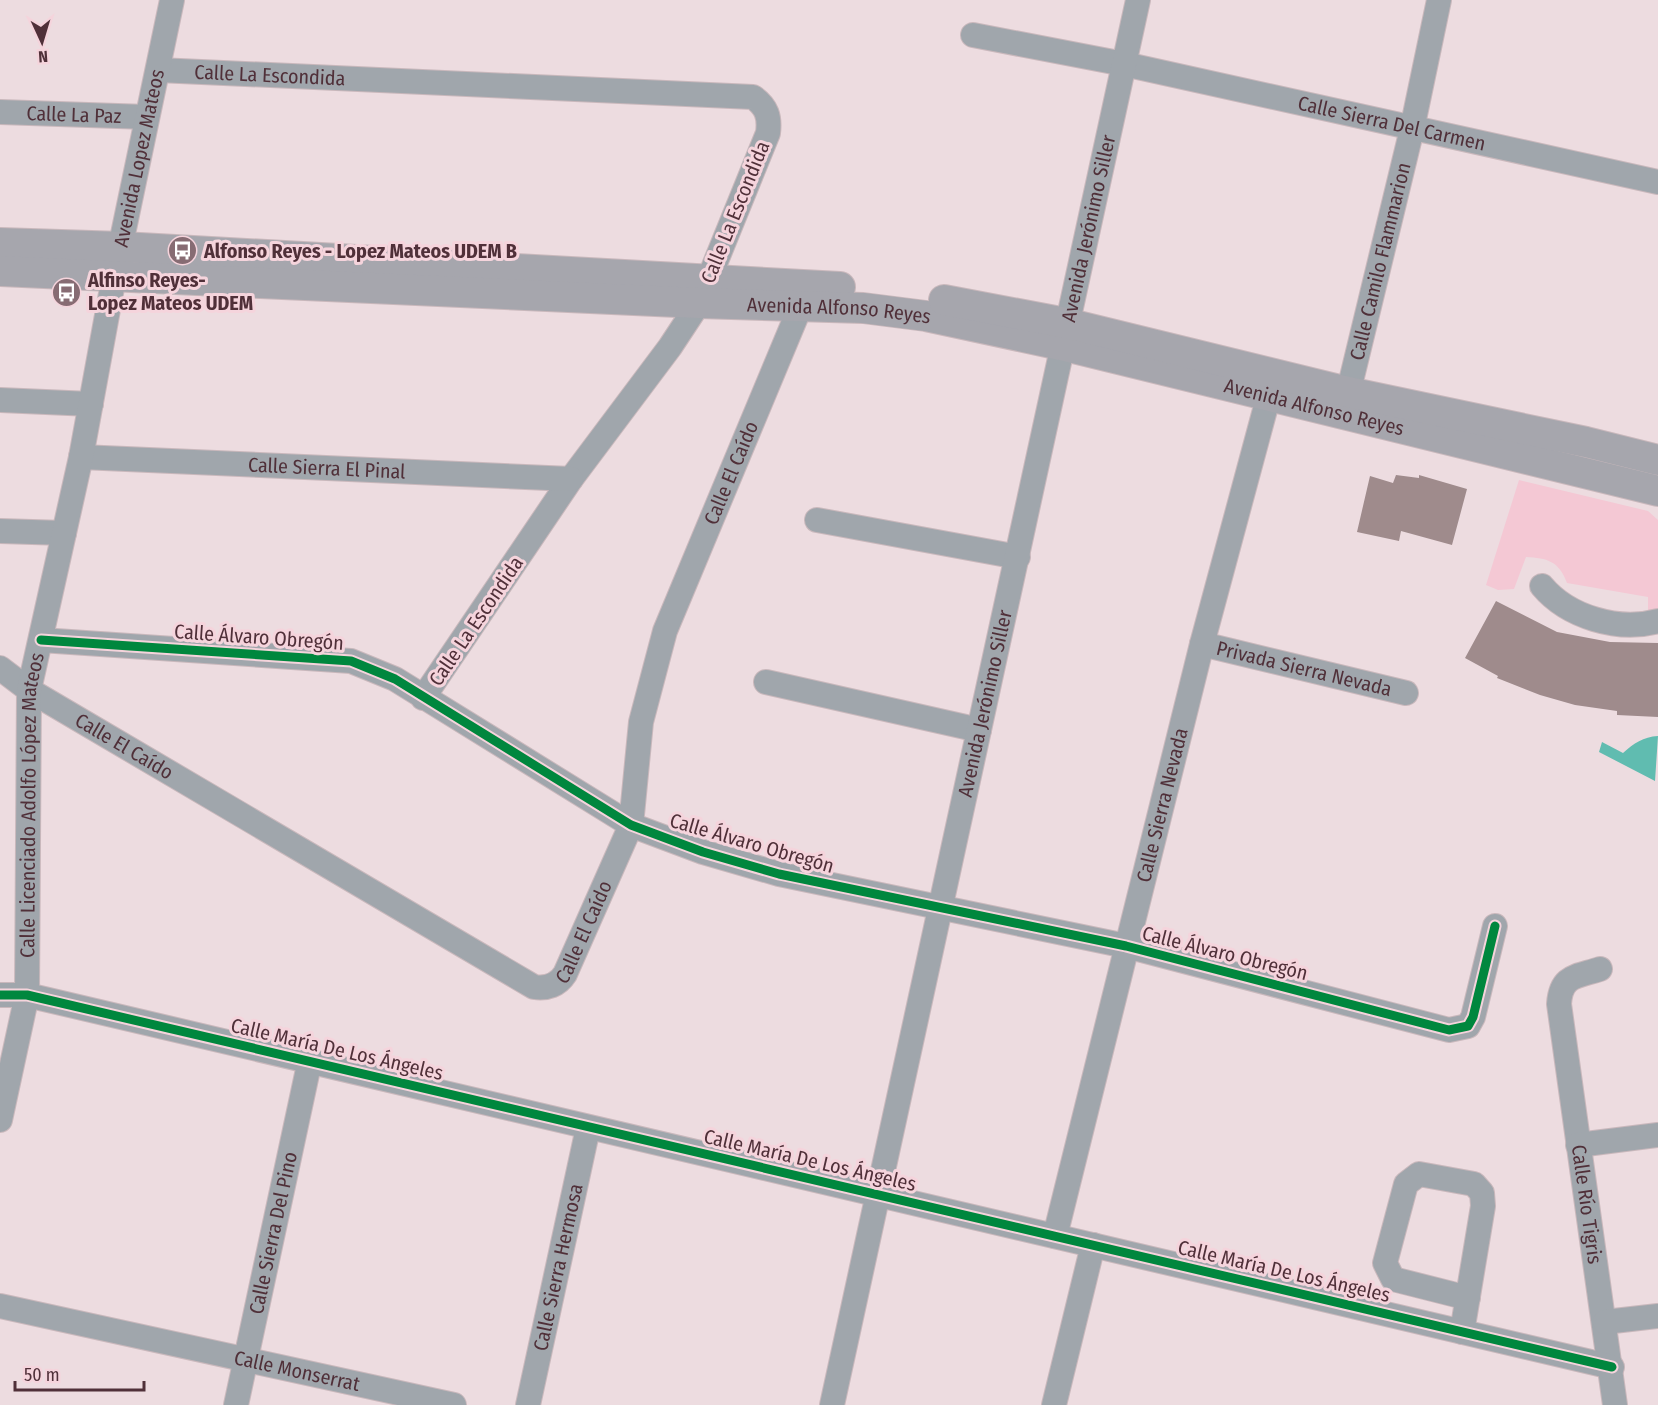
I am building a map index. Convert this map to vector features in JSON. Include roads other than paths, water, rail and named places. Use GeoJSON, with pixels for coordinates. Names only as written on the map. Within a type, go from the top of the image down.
{"type":"FeatureCollection","features":[{"type":"Feature","properties":{"kind":"main road","name":"Avenida Alfonso Reyes"},"geometry":{"type":"LineString","coordinates":[[0,243],[122,247],[703,291],[801,305],[863,308],[1064,334]]}},
{"type":"Feature","properties":{"kind":"main road","name":"Avenida Alfonso Reyes"},"geometry":{"type":"LineString","coordinates":[[0,271],[114,277],[703,291],[866,289],[938,298],[1064,334],[1346,404],[1658,491]]}},
{"type":"Feature","properties":{"kind":"main road","name":"Avenida Alfonso Reyes"},"geometry":{"type":"LineString","coordinates":[[1346,404],[1586,442],[1658,460]]}},
{"type":"Feature","properties":{"kind":"street","name":"Avenida Lopez Mateos"},"geometry":{"type":"LineString","coordinates":[[81,457],[114,277],[172,0]]}},
{"type":"Feature","properties":{"kind":"street","name":"Avenida Jerónimo Siller"},"geometry":{"type":"LineString","coordinates":[[832,1405],[1138,0]]}},
{"type":"Feature","properties":{"kind":"street","name":"Calle Camilo Flammarion"},"geometry":{"type":"LineString","coordinates":[[1346,404],[1412,129],[1439,0]]}},
{"type":"Feature","properties":{"kind":"street","name":"Calle Sierra Del Carmen"},"geometry":{"type":"LineString","coordinates":[[973,35],[1124,64],[1658,182]]}},
{"type":"Feature","properties":{"kind":"street","name":"Calle La Escondida"},"geometry":{"type":"LineString","coordinates":[[158,70],[753,98],[763,104],[768,112],[768,133],[703,291],[670,347],[571,479],[423,698]]}},
{"type":"Feature","properties":{"kind":"street","name":"Calle La Paz"},"geometry":{"type":"LineString","coordinates":[[0,112],[147,117]]}},
{"type":"Feature","properties":{"kind":"street","name":"Calle El Caído"},"geometry":{"type":"LineString","coordinates":[[0,668],[29,690],[534,987],[543,988],[554,985],[565,974],[631,825],[641,722],[665,631],[801,305]]}},
{"type":"Feature","properties":{"kind":"street","name":"Calle Sierra Nevada"},"geometry":{"type":"LineString","coordinates":[[1055,1236],[1202,644],[1271,386]]}},
{"type":"Feature","properties":{"kind":"street"},"geometry":{"type":"LineString","coordinates":[[0,400],[91,404]]}},
{"type":"Feature","properties":{"kind":"street","name":"Calle Sierra El Pinal"},"geometry":{"type":"LineString","coordinates":[[81,457],[571,479]]}},
{"type":"Feature","properties":{"kind":"street","name":"Calle Licenciado Adolfo López Mateos"},"geometry":{"type":"LineString","coordinates":[[0,1120],[27,995],[29,690],[81,457]]}},
{"type":"Feature","properties":{"kind":"street"},"geometry":{"type":"LineString","coordinates":[[817,520],[1018,557]]}},
{"type":"Feature","properties":{"kind":"street"},"geometry":{"type":"LineString","coordinates":[[0,531],[64,533]]}},
{"type":"Feature","properties":{"kind":"street"},"geometry":{"type":"LineString","coordinates":[[1542,586],[1556,602],[1591,618],[1620,623],[1658,621]]}},
{"type":"Feature","properties":{"kind":"street","name":"Calle Álvaro Obregón"},"geometry":{"type":"LineString","coordinates":[[41,640],[351,661],[395,679],[631,825],[703,852],[779,874],[1126,946],[1449,1030],[1468,1026],[1473,1017],[1496,926]]}},
{"type":"Feature","properties":{"kind":"street","name":"Privada Sierra Nevada"},"geometry":{"type":"LineString","coordinates":[[1202,644],[1406,693]]}},
{"type":"Feature","properties":{"kind":"street"},"geometry":{"type":"LineString","coordinates":[[766,682],[979,730]]}},
{"type":"Feature","properties":{"kind":"street","name":"Calle Río Tigris"},"geometry":{"type":"LineString","coordinates":[[1600,969],[1565,981],[1560,990],[1559,1004],[1612,1367],[1615,1405]]}},
{"type":"Feature","properties":{"kind":"street","name":"Calle María De Los Ángeles"},"geometry":{"type":"LineString","coordinates":[[0,995],[27,995],[310,1060],[588,1128],[877,1193],[1612,1367]]}},
{"type":"Feature","properties":{"kind":"street","name":"Calle Sierra Del Pino"},"geometry":{"type":"LineString","coordinates":[[236,1405],[310,1060]]}},
{"type":"Feature","properties":{"kind":"street","name":"Calle Sierra Hermosa"},"geometry":{"type":"LineString","coordinates":[[528,1405],[588,1128]]}},
{"type":"Feature","properties":{"kind":"street"},"geometry":{"type":"LineString","coordinates":[[1578,1145],[1658,1135]]}},
{"type":"Feature","properties":{"kind":"street"},"geometry":{"type":"LineString","coordinates":[[1462,1332],[1468,1298],[1483,1206],[1482,1193],[1474,1184],[1419,1174],[1406,1184],[1384,1263],[1393,1278],[1468,1298]]}},
{"type":"Feature","properties":{"kind":"street"},"geometry":{"type":"LineString","coordinates":[[1053,1405],[1093,1245]]}},
{"type":"Feature","properties":{"kind":"street","name":"Calle Monserrat"},"geometry":{"type":"LineString","coordinates":[[0,1306],[454,1405]]}},
{"type":"Feature","properties":{"kind":"street"},"geometry":{"type":"LineString","coordinates":[[1605,1322],[1658,1316]]}},
{"type":"Feature","properties":{"kind":"place","name":"Alfonso Reyes - Lopez Mateos UDEM B"},"geometry":{"type":"Point","coordinates":[183,251]}},
{"type":"Feature","properties":{"kind":"place","name":"Alfinso Reyes- Lopez Mateos UDEM"},"geometry":{"type":"Point","coordinates":[67,292]}}]}
